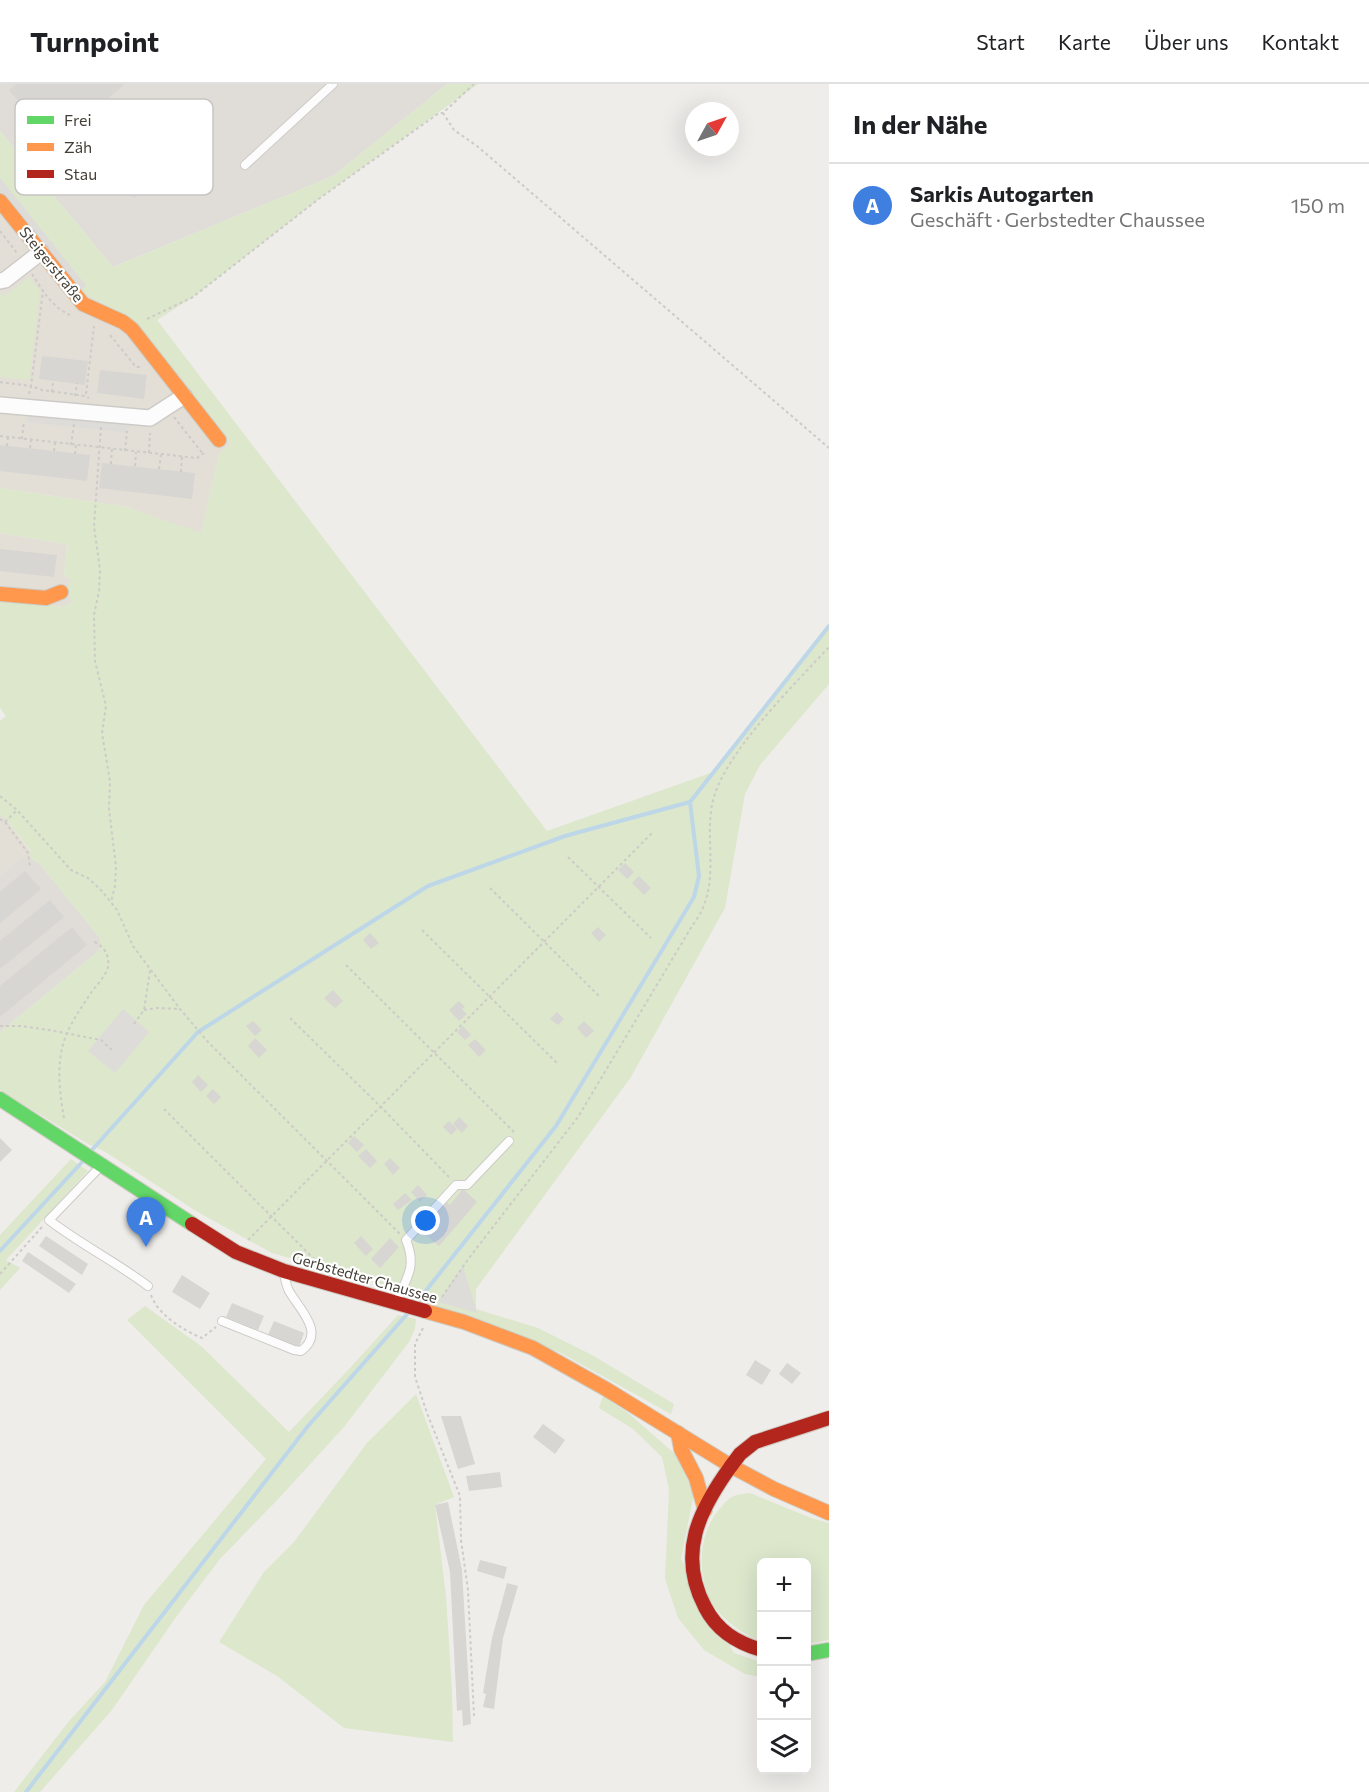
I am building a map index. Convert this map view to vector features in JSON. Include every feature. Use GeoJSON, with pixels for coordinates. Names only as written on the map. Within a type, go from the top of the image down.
{"type":"FeatureCollection","features":[{"type":"Feature","properties":{"kind":"main road","name":"Steigerstraße"},"geometry":{"type":"LineString","coordinates":[[0,201],[83,304],[123,322],[132,329],[219,440]]}},
{"type":"Feature","properties":{"kind":"main road"},"geometry":{"type":"LineString","coordinates":[[0,594],[46,598],[61,592]]}},
{"type":"Feature","properties":{"kind":"main road","name":"Gerbstedter Chaussee"},"geometry":{"type":"LineString","coordinates":[[0,1099],[236,1252],[284,1271],[486,1329],[533,1348],[731,1466],[774,1489],[829,1513]]}},
{"type":"Feature","properties":{"kind":"main road"},"geometry":{"type":"LineString","coordinates":[[757,1649],[741,1645],[716,1626],[700,1601],[692,1581],[689,1562],[690,1547],[722,1477],[740,1454],[755,1442],[829,1418]]}},
{"type":"Feature","properties":{"kind":"main road"},"geometry":{"type":"LineString","coordinates":[[678,1433],[679,1449],[691,1465],[699,1483],[705,1510]]}},
{"type":"Feature","properties":{"kind":"main road"},"geometry":{"type":"LineString","coordinates":[[811,1653],[829,1650]]}},
{"type":"Feature","properties":{"kind":"street"},"geometry":{"type":"LineString","coordinates":[[0,281],[5,280],[41,252]]}},
{"type":"Feature","properties":{"kind":"street"},"geometry":{"type":"LineString","coordinates":[[0,405],[150,418],[184,396]]}},
{"type":"Feature","properties":{"kind":"lane"},"geometry":{"type":"LineString","coordinates":[[245,165],[333,84]]}},
{"type":"Feature","properties":{"kind":"lane"},"geometry":{"type":"LineString","coordinates":[[413,1308],[411,1253],[406,1240],[456,1185],[467,1185],[509,1142]]}},
{"type":"Feature","properties":{"kind":"lane"},"geometry":{"type":"LineString","coordinates":[[97,1163],[49,1220],[89,1248],[123,1267],[148,1286]]}},
{"type":"Feature","properties":{"kind":"lane"},"geometry":{"type":"LineString","coordinates":[[222,1321],[294,1350],[301,1352],[309,1346],[313,1332],[306,1316],[287,1289],[284,1271]]}},
{"type":"Feature","properties":{"kind":"path"},"geometry":{"type":"LineString","coordinates":[[132,329],[149,318],[193,297],[321,198],[439,113],[444,113],[474,84]]}},
{"type":"Feature","properties":{"kind":"path"},"geometry":{"type":"LineString","coordinates":[[444,113],[454,130],[477,146],[829,448]]}},
{"type":"Feature","properties":{"kind":"path"},"geometry":{"type":"LineString","coordinates":[[0,231],[59,310],[76,318]]}},
{"type":"Feature","properties":{"kind":"path"},"geometry":{"type":"LineString","coordinates":[[0,382],[31,386],[43,291]]}},
{"type":"Feature","properties":{"kind":"path"},"geometry":{"type":"LineString","coordinates":[[85,396],[94,326],[101,329]]}},
{"type":"Feature","properties":{"kind":"path"},"geometry":{"type":"LineString","coordinates":[[108,332],[136,367],[147,368]]}},
{"type":"Feature","properties":{"kind":"path"},"geometry":{"type":"LineString","coordinates":[[52,392],[53,381]]}},
{"type":"Feature","properties":{"kind":"path"},"geometry":{"type":"LineString","coordinates":[[168,408],[203,454]]}},
{"type":"Feature","properties":{"kind":"path"},"geometry":{"type":"LineString","coordinates":[[71,445],[76,412]]}},
{"type":"Feature","properties":{"kind":"path"},"geometry":{"type":"LineString","coordinates":[[102,414],[94,526],[100,570],[94,615],[95,661],[106,706],[102,733],[110,781],[109,809],[117,867],[111,902]]}},
{"type":"Feature","properties":{"kind":"path"},"geometry":{"type":"LineString","coordinates":[[124,451],[129,416]]}},
{"type":"Feature","properties":{"kind":"path"},"geometry":{"type":"LineString","coordinates":[[149,453],[150,418]]}},
{"type":"Feature","properties":{"kind":"path"},"geometry":{"type":"LineString","coordinates":[[0,436],[197,458],[219,440]]}},
{"type":"Feature","properties":{"kind":"path"},"geometry":{"type":"LineString","coordinates":[[7,446],[8,437]]}},
{"type":"Feature","properties":{"kind":"path"},"geometry":{"type":"LineString","coordinates":[[30,448],[31,440]]}},
{"type":"Feature","properties":{"kind":"path"},"geometry":{"type":"LineString","coordinates":[[54,451],[55,443]]}},
{"type":"Feature","properties":{"kind":"path"},"geometry":{"type":"LineString","coordinates":[[75,454],[76,445]]}},
{"type":"Feature","properties":{"kind":"path"},"geometry":{"type":"LineString","coordinates":[[111,464],[112,449]]}},
{"type":"Feature","properties":{"kind":"path"},"geometry":{"type":"LineString","coordinates":[[135,466],[136,452]]}},
{"type":"Feature","properties":{"kind":"path"},"geometry":{"type":"LineString","coordinates":[[159,469],[160,455]]}},
{"type":"Feature","properties":{"kind":"path"},"geometry":{"type":"LineString","coordinates":[[181,472],[182,457]]}},
{"type":"Feature","properties":{"kind":"path"},"geometry":{"type":"LineString","coordinates":[[474,1716],[468,1590],[461,1540],[460,1496],[415,1377],[413,1308],[469,1258],[578,1117],[706,902],[710,876],[712,805],[721,780],[745,743],[779,701],[829,647]]}},
{"type":"Feature","properties":{"kind":"path"},"geometry":{"type":"LineString","coordinates":[[0,796],[17,810],[71,870],[88,878],[102,891],[117,910],[133,946],[180,1009],[206,1039],[406,1240]]}},
{"type":"Feature","properties":{"kind":"path"},"geometry":{"type":"LineString","coordinates":[[5,822],[17,810]]}},
{"type":"Feature","properties":{"kind":"path"},"geometry":{"type":"LineString","coordinates":[[0,819],[5,822],[28,853],[30,866]]}},
{"type":"Feature","properties":{"kind":"path"},"geometry":{"type":"LineString","coordinates":[[236,1252],[652,833]]}},
{"type":"Feature","properties":{"kind":"path"},"geometry":{"type":"LineString","coordinates":[[568,857],[651,938]]}},
{"type":"Feature","properties":{"kind":"path"},"geometry":{"type":"LineString","coordinates":[[490,888],[599,996]]}},
{"type":"Feature","properties":{"kind":"path"},"geometry":{"type":"LineString","coordinates":[[422,930],[557,1064]]}},
{"type":"Feature","properties":{"kind":"path"},"geometry":{"type":"LineString","coordinates":[[64,1118],[60,1080],[62,1049],[66,1034],[108,969],[106,951],[102,945],[93,941]]}},
{"type":"Feature","properties":{"kind":"path"},"geometry":{"type":"LineString","coordinates":[[346,964],[516,1134],[509,1142]]}},
{"type":"Feature","properties":{"kind":"path"},"geometry":{"type":"LineString","coordinates":[[134,1023],[144,1010],[150,970]]}},
{"type":"Feature","properties":{"kind":"path"},"geometry":{"type":"LineString","coordinates":[[144,1010],[180,1009]]}},
{"type":"Feature","properties":{"kind":"path"},"geometry":{"type":"LineString","coordinates":[[290,1018],[456,1185]]}},
{"type":"Feature","properties":{"kind":"path"},"geometry":{"type":"LineString","coordinates":[[0,1026],[21,1026],[101,1040],[112,1050]]}},
{"type":"Feature","properties":{"kind":"path"},"geometry":{"type":"LineString","coordinates":[[164,1109],[319,1265]]}},
{"type":"Feature","properties":{"kind":"path"},"geometry":{"type":"LineString","coordinates":[[0,1274],[49,1220]]}},
{"type":"Feature","properties":{"kind":"path"},"geometry":{"type":"LineString","coordinates":[[148,1286],[154,1304],[189,1333],[202,1338],[212,1332],[222,1321]]}},
{"type":"Feature","properties":{"kind":"shaded area"},"geometry":{"type":"Polygon","coordinates":[[[0,84],[447,84],[333,176],[113,267],[53,195],[213,195],[213,99],[15,99],[15,149],[0,131],[0,84]]]}},
{"type":"Feature","properties":{"kind":"shaded area"},"geometry":{"type":"Polygon","coordinates":[[[0,178],[132,320],[231,444],[219,454],[201,534],[127,507],[0,488],[0,178]]]}},
{"type":"Feature","properties":{"kind":"shaded area"},"geometry":{"type":"Polygon","coordinates":[[[0,178],[86,286],[80,291],[0,192],[0,178]]]}},
{"type":"Feature","properties":{"kind":"shaded area"},"geometry":{"type":"Polygon","coordinates":[[[28,413],[129,425],[128,433],[27,422],[28,413]]]}},
{"type":"Feature","properties":{"kind":"shaded area"},"geometry":{"type":"Polygon","coordinates":[[[0,533],[67,544],[64,576],[71,579],[73,603],[63,607],[0,598],[0,533]]]}},
{"type":"Feature","properties":{"kind":"shaded area"},"geometry":{"type":"Polygon","coordinates":[[[0,815],[5,818],[30,851],[31,859],[20,859],[0,875],[0,815]]]}},
{"type":"Feature","properties":{"kind":"shaded area"},"geometry":{"type":"Polygon","coordinates":[[[20,859],[31,859],[38,862],[100,938],[100,947],[96,953],[0,1032],[0,875],[20,859]]]}},
{"type":"Feature","properties":{"kind":"shaded area"},"geometry":{"type":"Polygon","coordinates":[[[123,1009],[149,1032],[115,1073],[88,1051],[123,1009]]]}},
{"type":"Feature","properties":{"kind":"shaded area"},"geometry":{"type":"Polygon","coordinates":[[[463,1266],[477,1313],[438,1302],[463,1266]]]}},
{"type":"Feature","properties":{"kind":"green space"},"geometry":{"type":"Polygon","coordinates":[[[447,84],[478,84],[320,198],[193,297],[157,320],[547,831],[716,771],[829,626],[829,684],[760,765],[745,794],[725,908],[631,1077],[476,1289],[476,1309],[538,1328],[592,1355],[674,1404],[671,1414],[561,1353],[404,1298],[405,1291],[272,1253],[196,1211],[104,1151],[88,1144],[0,1090],[0,1032],[96,953],[100,947],[100,938],[38,862],[31,859],[30,850],[5,818],[0,815],[0,721],[6,716],[0,708],[0,598],[63,607],[72,603],[67,590],[71,579],[64,576],[67,544],[0,533],[0,488],[127,507],[201,533],[219,454],[231,444],[132,320],[80,291],[86,285],[0,178],[0,131],[15,149],[15,195],[53,195],[113,267],[333,176],[447,84]]]}},
{"type":"Feature","properties":{"kind":"green space"},"geometry":{"type":"Polygon","coordinates":[[[29,277],[40,292],[29,380],[0,377],[0,292],[4,297],[29,277]]]}},
{"type":"Feature","properties":{"kind":"green space"},"geometry":{"type":"Polygon","coordinates":[[[71,1159],[88,1171],[6,1260],[20,1268],[0,1290],[0,1235],[71,1159]]]}},
{"type":"Feature","properties":{"kind":"green space"},"geometry":{"type":"Polygon","coordinates":[[[145,1306],[201,1346],[289,1432],[398,1315],[416,1319],[415,1329],[409,1342],[344,1427],[220,1559],[176,1617],[112,1710],[40,1792],[14,1792],[69,1721],[105,1682],[144,1605],[266,1459],[127,1320],[145,1306]]]}},
{"type":"Feature","properties":{"kind":"green space"},"geometry":{"type":"Polygon","coordinates":[[[416,1394],[454,1497],[435,1505],[446,1596],[453,1742],[344,1728],[277,1676],[219,1642],[264,1572],[294,1542],[367,1443],[416,1394]]]}},
{"type":"Feature","properties":{"kind":"green space"},"geometry":{"type":"Polygon","coordinates":[[[603,1396],[628,1413],[675,1454],[694,1493],[681,1559],[734,1653],[757,1661],[757,1676],[745,1674],[704,1650],[678,1618],[665,1579],[669,1489],[662,1457],[633,1429],[599,1408],[603,1396]]]}},
{"type":"Feature","properties":{"kind":"green space"},"geometry":{"type":"Polygon","coordinates":[[[750,1493],[829,1523],[829,1640],[811,1643],[811,1558],[757,1558],[757,1639],[731,1624],[713,1605],[705,1586],[702,1550],[714,1516],[729,1499],[736,1495],[750,1493]]]}},
{"type":"Feature","properties":{"kind":"building"},"geometry":{"type":"Polygon","coordinates":[[[16,84],[125,84],[107,99],[17,99],[9,90],[16,84]]]}},
{"type":"Feature","properties":{"kind":"building"},"geometry":{"type":"Polygon","coordinates":[[[42,356],[88,361],[85,385],[39,379],[42,356]]]}},
{"type":"Feature","properties":{"kind":"building"},"geometry":{"type":"Polygon","coordinates":[[[100,370],[147,375],[144,399],[97,393],[100,370]]]}},
{"type":"Feature","properties":{"kind":"building"},"geometry":{"type":"Polygon","coordinates":[[[0,445],[90,455],[87,481],[0,471],[0,445]]]}},
{"type":"Feature","properties":{"kind":"building"},"geometry":{"type":"Polygon","coordinates":[[[102,463],[195,473],[192,499],[99,488],[102,463]]]}},
{"type":"Feature","properties":{"kind":"building"},"geometry":{"type":"Polygon","coordinates":[[[0,549],[57,555],[54,577],[0,571],[0,549]]]}},
{"type":"Feature","properties":{"kind":"building"},"geometry":{"type":"Polygon","coordinates":[[[625,863],[634,872],[627,879],[618,870],[625,863]]]}},
{"type":"Feature","properties":{"kind":"building"},"geometry":{"type":"Polygon","coordinates":[[[25,871],[41,889],[0,923],[0,892],[25,871]]]}},
{"type":"Feature","properties":{"kind":"building"},"geometry":{"type":"Polygon","coordinates":[[[639,876],[651,888],[644,895],[632,883],[639,876]]]}},
{"type":"Feature","properties":{"kind":"building"},"geometry":{"type":"Polygon","coordinates":[[[50,900],[64,917],[0,969],[0,941],[50,900]]]}},
{"type":"Feature","properties":{"kind":"building"},"geometry":{"type":"Polygon","coordinates":[[[72,927],[87,945],[0,1017],[0,986],[72,927]]]}},
{"type":"Feature","properties":{"kind":"building"},"geometry":{"type":"Polygon","coordinates":[[[598,927],[606,935],[599,942],[591,933],[598,927]]]}},
{"type":"Feature","properties":{"kind":"building"},"geometry":{"type":"Polygon","coordinates":[[[370,933],[379,943],[371,949],[363,940],[370,933]]]}},
{"type":"Feature","properties":{"kind":"building"},"geometry":{"type":"Polygon","coordinates":[[[333,990],[343,1001],[335,1008],[324,998],[333,990]]]}},
{"type":"Feature","properties":{"kind":"building"},"geometry":{"type":"Polygon","coordinates":[[[459,1001],[465,1007],[462,1009],[467,1014],[459,1021],[449,1010],[459,1001]]]}},
{"type":"Feature","properties":{"kind":"building"},"geometry":{"type":"Polygon","coordinates":[[[557,1012],[564,1019],[558,1025],[550,1019],[557,1012]]]}},
{"type":"Feature","properties":{"kind":"building"},"geometry":{"type":"Polygon","coordinates":[[[253,1021],[262,1030],[255,1036],[246,1026],[253,1021]]]}},
{"type":"Feature","properties":{"kind":"building"},"geometry":{"type":"Polygon","coordinates":[[[584,1021],[594,1031],[586,1038],[577,1028],[584,1021]]]}},
{"type":"Feature","properties":{"kind":"building"},"geometry":{"type":"Polygon","coordinates":[[[463,1026],[471,1035],[465,1040],[457,1032],[463,1026]]]}},
{"type":"Feature","properties":{"kind":"building"},"geometry":{"type":"Polygon","coordinates":[[[255,1038],[267,1050],[259,1058],[248,1046],[255,1038]]]}},
{"type":"Feature","properties":{"kind":"building"},"geometry":{"type":"Polygon","coordinates":[[[475,1039],[486,1050],[479,1057],[468,1045],[475,1039]]]}},
{"type":"Feature","properties":{"kind":"building"},"geometry":{"type":"Polygon","coordinates":[[[198,1075],[208,1085],[201,1092],[192,1082],[198,1075]]]}},
{"type":"Feature","properties":{"kind":"building"},"geometry":{"type":"Polygon","coordinates":[[[213,1089],[221,1097],[214,1104],[206,1096],[213,1089]]]}},
{"type":"Feature","properties":{"kind":"building"},"geometry":{"type":"Polygon","coordinates":[[[459,1117],[468,1126],[462,1133],[453,1124],[459,1117]]]}},
{"type":"Feature","properties":{"kind":"building"},"geometry":{"type":"Polygon","coordinates":[[[449,1121],[457,1129],[451,1135],[443,1127],[449,1121]]]}},
{"type":"Feature","properties":{"kind":"building"},"geometry":{"type":"Polygon","coordinates":[[[354,1136],[364,1145],[357,1152],[348,1143],[354,1136]]]}},
{"type":"Feature","properties":{"kind":"building"},"geometry":{"type":"Polygon","coordinates":[[[0,1138],[12,1150],[0,1162],[0,1138]]]}},
{"type":"Feature","properties":{"kind":"building"},"geometry":{"type":"Polygon","coordinates":[[[366,1149],[377,1161],[370,1168],[358,1156],[366,1149]]]}},
{"type":"Feature","properties":{"kind":"building"},"geometry":{"type":"Polygon","coordinates":[[[390,1158],[400,1168],[393,1175],[384,1164],[390,1158]]]}},
{"type":"Feature","properties":{"kind":"building"},"geometry":{"type":"Polygon","coordinates":[[[418,1185],[427,1195],[420,1202],[411,1192],[418,1185]]]}},
{"type":"Feature","properties":{"kind":"building"},"geometry":{"type":"Polygon","coordinates":[[[463,1189],[477,1202],[439,1246],[421,1231],[446,1202],[450,1205],[463,1189]]]}},
{"type":"Feature","properties":{"kind":"building"},"geometry":{"type":"Polygon","coordinates":[[[405,1193],[412,1200],[398,1210],[393,1204],[405,1193]]]}},
{"type":"Feature","properties":{"kind":"building"},"geometry":{"type":"Polygon","coordinates":[[[46,1236],[88,1264],[82,1275],[39,1246],[46,1236]]]}},
{"type":"Feature","properties":{"kind":"building"},"geometry":{"type":"Polygon","coordinates":[[[361,1236],[373,1249],[366,1256],[354,1243],[361,1236]]]}},
{"type":"Feature","properties":{"kind":"building"},"geometry":{"type":"Polygon","coordinates":[[[390,1238],[399,1247],[380,1268],[371,1259],[390,1238]]]}},
{"type":"Feature","properties":{"kind":"building"},"geometry":{"type":"Polygon","coordinates":[[[28,1252],[76,1284],[69,1293],[22,1261],[28,1252]]]}},
{"type":"Feature","properties":{"kind":"building"},"geometry":{"type":"Polygon","coordinates":[[[182,1275],[210,1293],[200,1309],[172,1292],[182,1275]]]}},
{"type":"Feature","properties":{"kind":"building"},"geometry":{"type":"Polygon","coordinates":[[[232,1303],[264,1316],[258,1330],[226,1317],[232,1303]]]}},
{"type":"Feature","properties":{"kind":"building"},"geometry":{"type":"Polygon","coordinates":[[[274,1321],[304,1333],[299,1347],[268,1335],[274,1321]]]}},
{"type":"Feature","properties":{"kind":"building"},"geometry":{"type":"Polygon","coordinates":[[[755,1360],[771,1370],[762,1385],[746,1375],[755,1360]]]}},
{"type":"Feature","properties":{"kind":"building"},"geometry":{"type":"Polygon","coordinates":[[[787,1363],[801,1373],[792,1384],[779,1374],[787,1363]]]}},
{"type":"Feature","properties":{"kind":"building"},"geometry":{"type":"Polygon","coordinates":[[[441,1416],[461,1416],[475,1464],[458,1469],[441,1416]]]}},
{"type":"Feature","properties":{"kind":"building"},"geometry":{"type":"Polygon","coordinates":[[[543,1424],[565,1440],[555,1454],[533,1437],[543,1424]]]}},
{"type":"Feature","properties":{"kind":"building"},"geometry":{"type":"Polygon","coordinates":[[[500,1472],[502,1487],[469,1491],[466,1476],[500,1472]]]}},
{"type":"Feature","properties":{"kind":"building"},"geometry":{"type":"Polygon","coordinates":[[[448,1502],[462,1570],[471,1724],[463,1726],[462,1710],[457,1711],[450,1572],[435,1505],[448,1502]]]}},
{"type":"Feature","properties":{"kind":"building"},"geometry":{"type":"Polygon","coordinates":[[[480,1560],[507,1567],[504,1579],[477,1571],[480,1560]]]}},
{"type":"Feature","properties":{"kind":"building"},"geometry":{"type":"Polygon","coordinates":[[[507,1583],[518,1586],[503,1638],[494,1709],[483,1707],[486,1694],[483,1693],[492,1638],[507,1583]]]}},
{"type":"Feature","properties":{"kind":"waterway"},"geometry":{"type":"LineString","coordinates":[[417,1302],[556,1126],[694,897],[699,876],[690,802],[829,626]]}},
{"type":"Feature","properties":{"kind":"waterway"},"geometry":{"type":"LineString","coordinates":[[91,1151],[198,1032],[428,886],[565,836],[690,802]]}},
{"type":"Feature","properties":{"kind":"waterway"},"geometry":{"type":"LineString","coordinates":[[0,1251],[83,1161]]}},
{"type":"Feature","properties":{"kind":"waterway"},"geometry":{"type":"LineString","coordinates":[[26,1792],[308,1426],[409,1312]]}},
{"type":"Feature","properties":{"kind":"traffic: fast"},"geometry":{"type":"LineString","coordinates":[[0,1099],[192,1224]]}},
{"type":"Feature","properties":{"kind":"traffic: fast"},"geometry":{"type":"LineString","coordinates":[[811,1653],[829,1650]]}},
{"type":"Feature","properties":{"kind":"traffic: slow"},"geometry":{"type":"LineString","coordinates":[[0,201],[83,304],[123,322],[132,329],[219,440]]}},
{"type":"Feature","properties":{"kind":"traffic: slow"},"geometry":{"type":"LineString","coordinates":[[0,594],[46,598],[61,592]]}},
{"type":"Feature","properties":{"kind":"traffic: slow"},"geometry":{"type":"LineString","coordinates":[[425,1311],[464,1322],[533,1348],[606,1389],[731,1466],[774,1489],[829,1513]]}},
{"type":"Feature","properties":{"kind":"traffic: slow"},"geometry":{"type":"LineString","coordinates":[[678,1433],[681,1449],[696,1478],[705,1510]]}},
{"type":"Feature","properties":{"kind":"traffic: jam"},"geometry":{"type":"LineString","coordinates":[[192,1224],[236,1252],[284,1271],[425,1311]]}},
{"type":"Feature","properties":{"kind":"traffic: jam"},"geometry":{"type":"LineString","coordinates":[[731,1466],[740,1454],[755,1442],[829,1418]]}},
{"type":"Feature","properties":{"kind":"traffic: jam"},"geometry":{"type":"LineString","coordinates":[[731,1466],[701,1516],[692,1551],[693,1569],[697,1588],[715,1623],[736,1640],[757,1648]]}},
{"type":"Feature","properties":{"kind":"place","name":"Sarkis Autogarten"},"geometry":{"type":"Point","coordinates":[146,1247]}}]}
